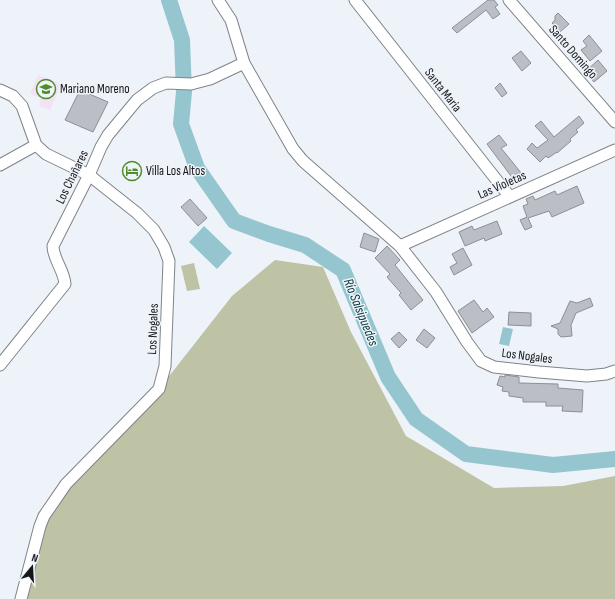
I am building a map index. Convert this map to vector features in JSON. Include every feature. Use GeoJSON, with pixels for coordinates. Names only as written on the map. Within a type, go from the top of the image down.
{"type":"FeatureCollection","features":[{"type":"Feature","properties":{"kind":"street","name":"Los Nogales"},"geometry":{"type":"LineString","coordinates":[[218,0],[231,20],[244,63],[293,149],[303,161],[400,246],[436,292],[467,342],[481,361],[494,366],[587,376],[606,374],[615,371]]}},
{"type":"Feature","properties":{"kind":"street","name":"Santa Maria"},"geometry":{"type":"LineString","coordinates":[[355,0],[510,197]]}},
{"type":"Feature","properties":{"kind":"street","name":"Santo Domingo"},"geometry":{"type":"LineString","coordinates":[[509,0],[615,122]]}},
{"type":"Feature","properties":{"kind":"street","name":"Los Chañares"},"geometry":{"type":"LineString","coordinates":[[0,365],[64,284],[64,277],[53,252],[53,246],[108,135],[138,100],[153,88],[166,83],[191,84],[210,79],[244,63]]}},
{"type":"Feature","properties":{"kind":"street"},"geometry":{"type":"LineString","coordinates":[[0,90],[12,96],[22,106],[36,145],[0,165]]}},
{"type":"Feature","properties":{"kind":"street","name":"Los Nogales"},"geometry":{"type":"LineString","coordinates":[[21,599],[44,516],[66,484],[159,388],[165,366],[169,262],[164,247],[154,230],[142,219],[89,175],[46,154],[36,145]]}},
{"type":"Feature","properties":{"kind":"street","name":"Las Violetas"},"geometry":{"type":"LineString","coordinates":[[400,246],[615,150]]}},
{"type":"Feature","properties":{"kind":"shaded area","name":"Mariano Moreno"},"geometry":{"type":"Polygon","coordinates":[[[38,75],[61,84],[50,110],[39,106],[41,98],[30,94],[38,75]]]}},
{"type":"Feature","properties":{"kind":"green space"},"geometry":{"type":"Polygon","coordinates":[[[275,260],[323,267],[351,332],[406,436],[494,488],[563,486],[615,476],[615,599],[21,599],[44,516],[159,389],[232,296],[275,260]]]}},
{"type":"Feature","properties":{"kind":"green space"},"geometry":{"type":"Polygon","coordinates":[[[194,263],[200,289],[187,291],[181,266],[194,263]]]}},
{"type":"Feature","properties":{"kind":"water"},"geometry":{"type":"Polygon","coordinates":[[[204,226],[232,253],[217,269],[189,242],[204,226]]]}},
{"type":"Feature","properties":{"kind":"water"},"geometry":{"type":"Polygon","coordinates":[[[503,327],[513,329],[509,346],[499,344],[503,327]]]}},
{"type":"Feature","properties":{"kind":"building"},"geometry":{"type":"Polygon","coordinates":[[[488,0],[494,0],[498,5],[495,7],[500,14],[493,19],[486,10],[457,33],[452,28],[488,0]]]}},
{"type":"Feature","properties":{"kind":"building"},"geometry":{"type":"Polygon","coordinates":[[[558,13],[569,24],[560,32],[552,23],[558,13]]]}},
{"type":"Feature","properties":{"kind":"building"},"geometry":{"type":"Polygon","coordinates":[[[589,35],[602,51],[590,61],[581,50],[587,46],[583,41],[589,35]]]}},
{"type":"Feature","properties":{"kind":"building"},"geometry":{"type":"Polygon","coordinates":[[[521,51],[531,63],[522,71],[512,58],[521,51]]]}},
{"type":"Feature","properties":{"kind":"building"},"geometry":{"type":"Polygon","coordinates":[[[598,60],[607,71],[594,82],[585,72],[598,60]]]}},
{"type":"Feature","properties":{"kind":"building"},"geometry":{"type":"Polygon","coordinates":[[[500,83],[507,93],[502,97],[495,88],[500,83]]]}},
{"type":"Feature","properties":{"kind":"building"},"geometry":{"type":"Polygon","coordinates":[[[80,90],[108,102],[93,132],[65,120],[80,90]]]}},
{"type":"Feature","properties":{"kind":"building"},"geometry":{"type":"Polygon","coordinates":[[[579,116],[584,123],[576,130],[578,132],[570,139],[571,141],[557,153],[548,158],[546,156],[540,162],[527,149],[532,143],[537,148],[548,140],[535,126],[541,121],[554,137],[579,116]]]}},
{"type":"Feature","properties":{"kind":"building"},"geometry":{"type":"Polygon","coordinates":[[[499,135],[507,145],[501,148],[522,174],[514,180],[487,144],[499,135]]]}},
{"type":"Feature","properties":{"kind":"building"},"geometry":{"type":"Polygon","coordinates":[[[577,186],[584,203],[552,217],[549,211],[528,218],[532,227],[525,230],[520,220],[527,217],[523,206],[528,204],[526,199],[533,196],[535,200],[555,191],[557,195],[577,186]]]}},
{"type":"Feature","properties":{"kind":"building"},"geometry":{"type":"Polygon","coordinates":[[[190,199],[207,218],[198,226],[181,207],[190,199]]]}},
{"type":"Feature","properties":{"kind":"building"},"geometry":{"type":"Polygon","coordinates":[[[497,221],[502,234],[485,241],[484,238],[465,246],[459,232],[472,226],[474,230],[497,221]]]}},
{"type":"Feature","properties":{"kind":"building"},"geometry":{"type":"Polygon","coordinates":[[[364,233],[379,239],[375,252],[360,247],[364,233]]]}},
{"type":"Feature","properties":{"kind":"building"},"geometry":{"type":"Polygon","coordinates":[[[387,246],[400,260],[395,265],[423,300],[411,310],[399,295],[401,293],[387,277],[390,274],[375,258],[387,246]]]}},
{"type":"Feature","properties":{"kind":"building"},"geometry":{"type":"Polygon","coordinates":[[[463,248],[472,265],[454,275],[450,267],[457,263],[452,254],[463,248]]]}},
{"type":"Feature","properties":{"kind":"building"},"geometry":{"type":"Polygon","coordinates":[[[590,298],[593,306],[576,313],[571,325],[572,336],[561,337],[558,334],[558,329],[551,326],[560,323],[570,301],[577,303],[590,298]]]}},
{"type":"Feature","properties":{"kind":"building"},"geometry":{"type":"Polygon","coordinates":[[[474,300],[483,312],[487,308],[494,317],[472,333],[458,311],[474,300]]]}},
{"type":"Feature","properties":{"kind":"building"},"geometry":{"type":"Polygon","coordinates":[[[509,312],[531,313],[531,326],[508,325],[509,312]]]}},
{"type":"Feature","properties":{"kind":"building"},"geometry":{"type":"Polygon","coordinates":[[[424,329],[435,338],[427,348],[416,340],[424,329]]]}},
{"type":"Feature","properties":{"kind":"building"},"geometry":{"type":"Polygon","coordinates":[[[399,332],[407,340],[399,348],[391,339],[399,332]]]}},
{"type":"Feature","properties":{"kind":"building"},"geometry":{"type":"Polygon","coordinates":[[[505,375],[519,377],[519,383],[558,384],[558,388],[583,390],[582,412],[562,411],[563,406],[546,406],[546,402],[523,402],[523,398],[509,396],[509,392],[502,391],[503,387],[497,385],[500,376],[505,377],[505,375]]]}},
{"type":"Feature","properties":{"kind":"waterway","name":"Río Salsipuedes"},"geometry":{"type":"LineString","coordinates":[[169,0],[182,40],[184,92],[181,124],[197,168],[234,221],[305,245],[343,270],[388,377],[416,419],[466,454],[553,465],[615,459]]}},
{"type":"Feature","properties":{"kind":"place","name":"Mariano Moreno"},"geometry":{"type":"Point","coordinates":[46,89]}},
{"type":"Feature","properties":{"kind":"place","name":"Villa Los Altos"},"geometry":{"type":"Point","coordinates":[132,171]}}]}
